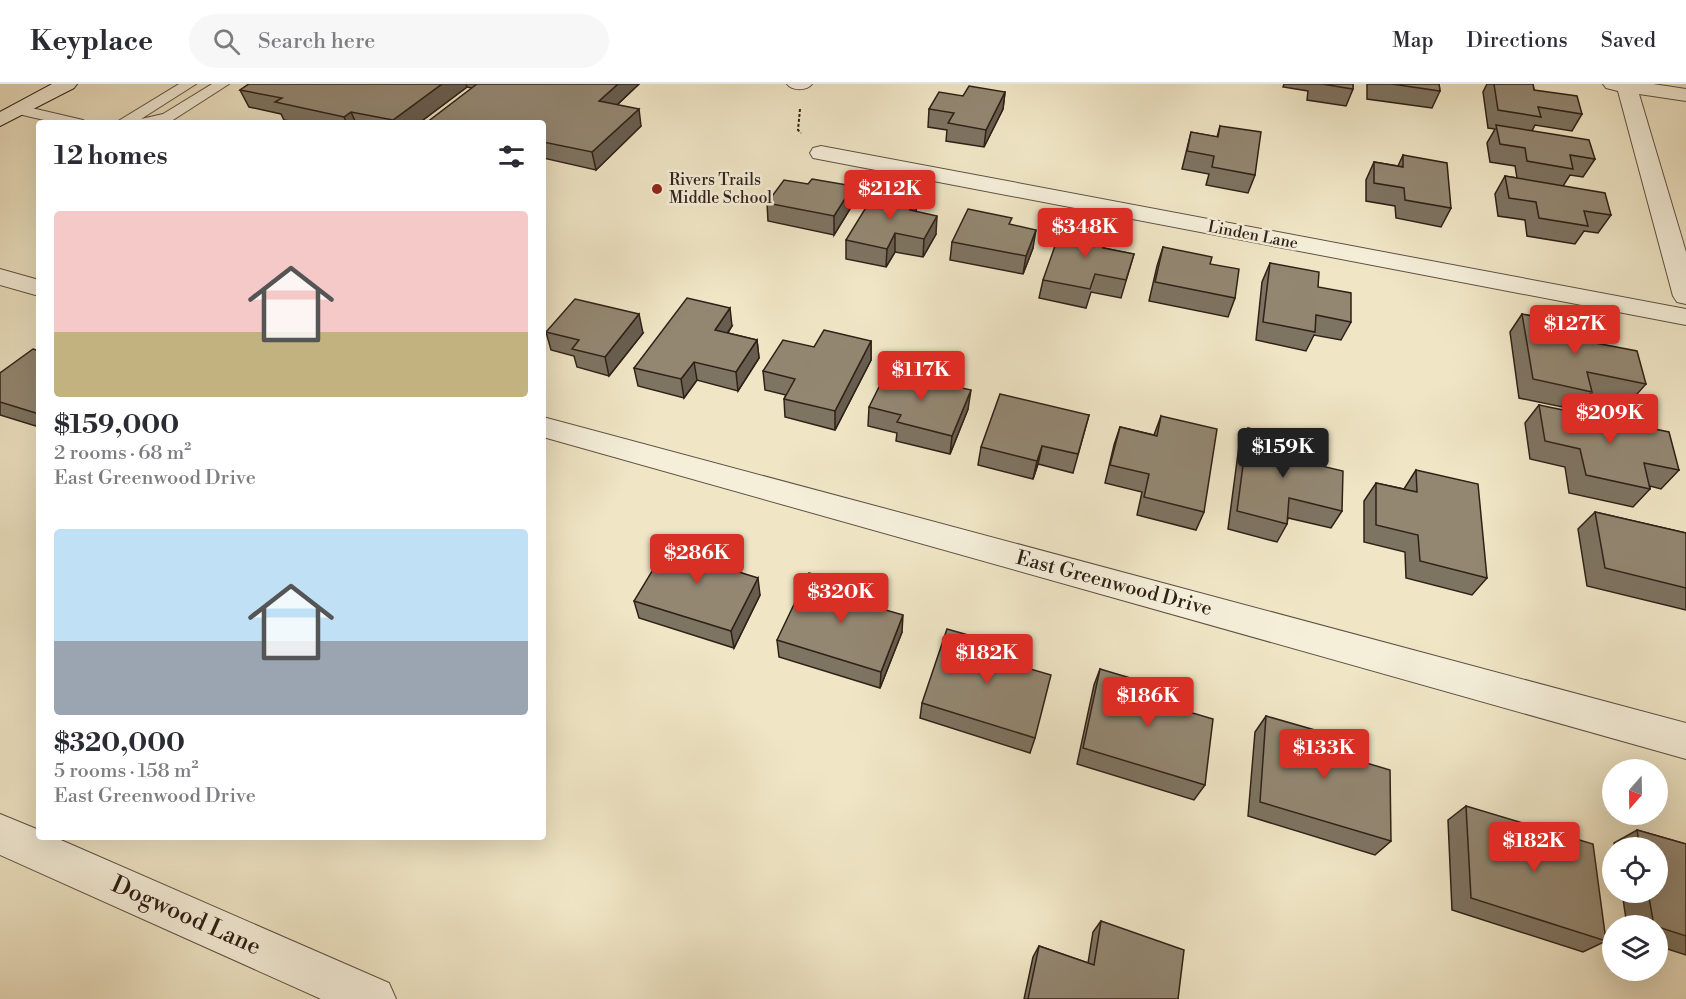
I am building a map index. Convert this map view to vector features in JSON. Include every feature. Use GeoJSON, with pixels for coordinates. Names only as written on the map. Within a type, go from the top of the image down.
{"type":"FeatureCollection","features":[{"type":"Feature","properties":{"kind":"street"},"geometry":{"type":"LineString","coordinates":[[0,120],[67,84]]}},
{"type":"Feature","properties":{"kind":"street"},"geometry":{"type":"LineString","coordinates":[[1686,94],[1620,85],[1686,296]]}},
{"type":"Feature","properties":{"kind":"street","name":"Linden Lane"},"geometry":{"type":"LineString","coordinates":[[820,153],[1686,317]]}},
{"type":"Feature","properties":{"kind":"street"},"geometry":{"type":"LineString","coordinates":[[0,277],[36,287]]}},
{"type":"Feature","properties":{"kind":"street","name":"East Greenwood Drive"},"geometry":{"type":"LineString","coordinates":[[546,428],[1686,741]]}},
{"type":"Feature","properties":{"kind":"street","name":"Dogwood Lane"},"geometry":{"type":"LineString","coordinates":[[0,834],[373,999]]}},
{"type":"Feature","properties":{"kind":"lane"},"geometry":{"type":"LineString","coordinates":[[128,120],[189,84]]}},
{"type":"Feature","properties":{"kind":"lane"},"geometry":{"type":"LineString","coordinates":[[155,120],[168,117],[222,84]]}},
{"type":"Feature","properties":{"kind":"lane"},"geometry":{"type":"LineString","coordinates":[[19,110],[64,120]]}},
{"type":"Feature","properties":{"kind":"path"},"geometry":{"type":"LineString","coordinates":[[801,85],[798,130],[820,153]]}},
{"type":"Feature","properties":{"kind":"building"},"geometry":{"type":"Polygon","coordinates":[[[249,84],[442,84],[393,120],[351,112],[344,117],[275,102],[282,98],[240,90],[249,84]]]}},
{"type":"Feature","properties":{"kind":"building"},"geometry":{"type":"Polygon","coordinates":[[[477,84],[618,84],[599,101],[639,109],[592,152],[546,143],[546,120],[430,120],[477,84]]]}},
{"type":"Feature","properties":{"kind":"building"},"geometry":{"type":"Polygon","coordinates":[[[1322,84],[1353,84],[1353,89],[1322,84]]]}},
{"type":"Feature","properties":{"kind":"building"},"geometry":{"type":"Polygon","coordinates":[[[1392,84],[1439,84],[1440,91],[1392,84]]]}},
{"type":"Feature","properties":{"kind":"building"},"geometry":{"type":"Polygon","coordinates":[[[1494,84],[1533,84],[1534,90],[1577,96],[1582,114],[1538,107],[1541,117],[1498,110],[1494,84]]]}},
{"type":"Feature","properties":{"kind":"building"},"geometry":{"type":"Polygon","coordinates":[[[969,86],[1005,92],[986,130],[948,123],[954,113],[929,109],[939,92],[963,96],[969,86]]]}},
{"type":"Feature","properties":{"kind":"building"},"geometry":{"type":"Polygon","coordinates":[[[1496,125],[1589,140],[1595,159],[1570,155],[1573,169],[1527,161],[1525,148],[1500,144],[1496,125]]]}},
{"type":"Feature","properties":{"kind":"building"},"geometry":{"type":"Polygon","coordinates":[[[1220,126],[1261,132],[1255,175],[1212,167],[1214,156],[1187,151],[1191,132],[1218,137],[1220,126]]]}},
{"type":"Feature","properties":{"kind":"building"},"geometry":{"type":"Polygon","coordinates":[[[1403,155],[1447,163],[1451,208],[1405,200],[1404,188],[1374,183],[1374,162],[1403,167],[1403,155]]]}},
{"type":"Feature","properties":{"kind":"building"},"geometry":{"type":"Polygon","coordinates":[[[1505,176],[1605,193],[1611,215],[1584,211],[1588,226],[1539,218],[1536,202],[1509,198],[1505,176]]]}},
{"type":"Feature","properties":{"kind":"building"},"geometry":{"type":"Polygon","coordinates":[[[812,179],[853,186],[834,216],[767,203],[784,180],[808,184],[812,179]]]}},
{"type":"Feature","properties":{"kind":"building"},"geometry":{"type":"Polygon","coordinates":[[[876,191],[917,198],[910,210],[937,216],[924,239],[895,233],[887,249],[846,240],[876,191]]]}},
{"type":"Feature","properties":{"kind":"building"},"geometry":{"type":"Polygon","coordinates":[[[968,209],[1012,218],[1009,224],[1036,230],[1026,256],[952,242],[968,209]]]}},
{"type":"Feature","properties":{"kind":"building"},"geometry":{"type":"Polygon","coordinates":[[[1062,226],[1107,235],[1103,248],[1134,254],[1126,280],[1095,274],[1090,289],[1043,280],[1062,226]]]}},
{"type":"Feature","properties":{"kind":"building"},"geometry":{"type":"Polygon","coordinates":[[[1163,247],[1212,257],[1210,264],[1239,269],[1235,298],[1155,282],[1163,247]]]}},
{"type":"Feature","properties":{"kind":"building"},"geometry":{"type":"Polygon","coordinates":[[[1270,263],[1319,272],[1318,287],[1351,293],[1351,322],[1316,315],[1315,332],[1263,322],[1270,263]]]}},
{"type":"Feature","properties":{"kind":"building"},"geometry":{"type":"Polygon","coordinates":[[[687,298],[730,308],[715,330],[757,340],[736,372],[694,362],[681,379],[634,368],[687,298]]]}},
{"type":"Feature","properties":{"kind":"building"},"geometry":{"type":"Polygon","coordinates":[[[575,299],[639,314],[605,357],[572,349],[579,340],[546,332],[575,299]]]}},
{"type":"Feature","properties":{"kind":"building"},"geometry":{"type":"Polygon","coordinates":[[[1522,314],[1577,324],[1580,340],[1637,351],[1646,384],[1587,372],[1592,392],[1533,379],[1522,314]]]}},
{"type":"Feature","properties":{"kind":"building"},"geometry":{"type":"Polygon","coordinates":[[[824,330],[871,341],[835,411],[784,399],[795,379],[763,371],[783,340],[814,347],[824,330]]]}},
{"type":"Feature","properties":{"kind":"building"},"geometry":{"type":"Polygon","coordinates":[[[33,349],[36,350],[36,413],[0,402],[0,373],[33,349]]]}},
{"type":"Feature","properties":{"kind":"building"},"geometry":{"type":"Polygon","coordinates":[[[887,371],[971,390],[952,436],[897,422],[901,415],[869,407],[887,371]]]}},
{"type":"Feature","properties":{"kind":"building"},"geometry":{"type":"Polygon","coordinates":[[[1000,394],[1089,415],[1078,454],[1042,446],[1037,461],[981,447],[1000,394]]]}},
{"type":"Feature","properties":{"kind":"building"},"geometry":{"type":"Polygon","coordinates":[[[1539,405],[1669,432],[1679,470],[1644,463],[1650,489],[1586,475],[1580,449],[1545,441],[1539,405]]]}},
{"type":"Feature","properties":{"kind":"building"},"geometry":{"type":"Polygon","coordinates":[[[1161,416],[1217,429],[1204,512],[1144,497],[1149,474],[1110,465],[1120,427],[1157,436],[1161,416]]]}},
{"type":"Feature","properties":{"kind":"building"},"geometry":{"type":"Polygon","coordinates":[[[1248,428],[1298,439],[1296,460],[1343,471],[1342,511],[1289,498],[1287,524],[1237,511],[1248,428]]]}},
{"type":"Feature","properties":{"kind":"building"},"geometry":{"type":"Polygon","coordinates":[[[1416,470],[1478,484],[1487,578],[1420,561],[1418,535],[1376,525],[1376,483],[1417,492],[1416,470]]]}},
{"type":"Feature","properties":{"kind":"building"},"geometry":{"type":"Polygon","coordinates":[[[1595,512],[1686,533],[1686,588],[1605,568],[1595,512]]]}},
{"type":"Feature","properties":{"kind":"building"},"geometry":{"type":"Polygon","coordinates":[[[672,538],[730,554],[723,567],[758,578],[731,631],[634,601],[672,538]]]}},
{"type":"Feature","properties":{"kind":"building"},"geometry":{"type":"Polygon","coordinates":[[[809,573],[871,591],[865,604],[903,615],[881,672],[777,640],[809,573]]]}},
{"type":"Feature","properties":{"kind":"building"},"geometry":{"type":"Polygon","coordinates":[[[947,629],[1014,648],[1010,663],[1051,675],[1035,738],[922,703],[947,629]]]}},
{"type":"Feature","properties":{"kind":"building"},"geometry":{"type":"Polygon","coordinates":[[[1100,669],[1171,690],[1169,706],[1213,719],[1205,785],[1083,748],[1100,669]]]}},
{"type":"Feature","properties":{"kind":"building"},"geometry":{"type":"Polygon","coordinates":[[[1266,716],[1343,738],[1343,756],[1390,770],[1391,841],[1260,802],[1266,716]]]}},
{"type":"Feature","properties":{"kind":"building"},"geometry":{"type":"Polygon","coordinates":[[[1466,806],[1593,844],[1603,915],[1602,940],[1471,898],[1466,806]]]}},
{"type":"Feature","properties":{"kind":"building"},"geometry":{"type":"Polygon","coordinates":[[[1637,830],[1662,837],[1638,837],[1637,830]]]}},
{"type":"Feature","properties":{"kind":"building"},"geometry":{"type":"Polygon","coordinates":[[[1668,839],[1686,844],[1686,936],[1668,930],[1668,915],[1652,915],[1650,903],[1668,903],[1668,839]]]}},
{"type":"Feature","properties":{"kind":"building"},"geometry":{"type":"Polygon","coordinates":[[[1101,921],[1184,950],[1178,999],[1028,999],[1039,946],[1094,965],[1101,921]]]}},
{"type":"Feature","properties":{"kind":"place","name":"Rivers Trails Middle School"},"geometry":{"type":"Point","coordinates":[657,189]}}]}
